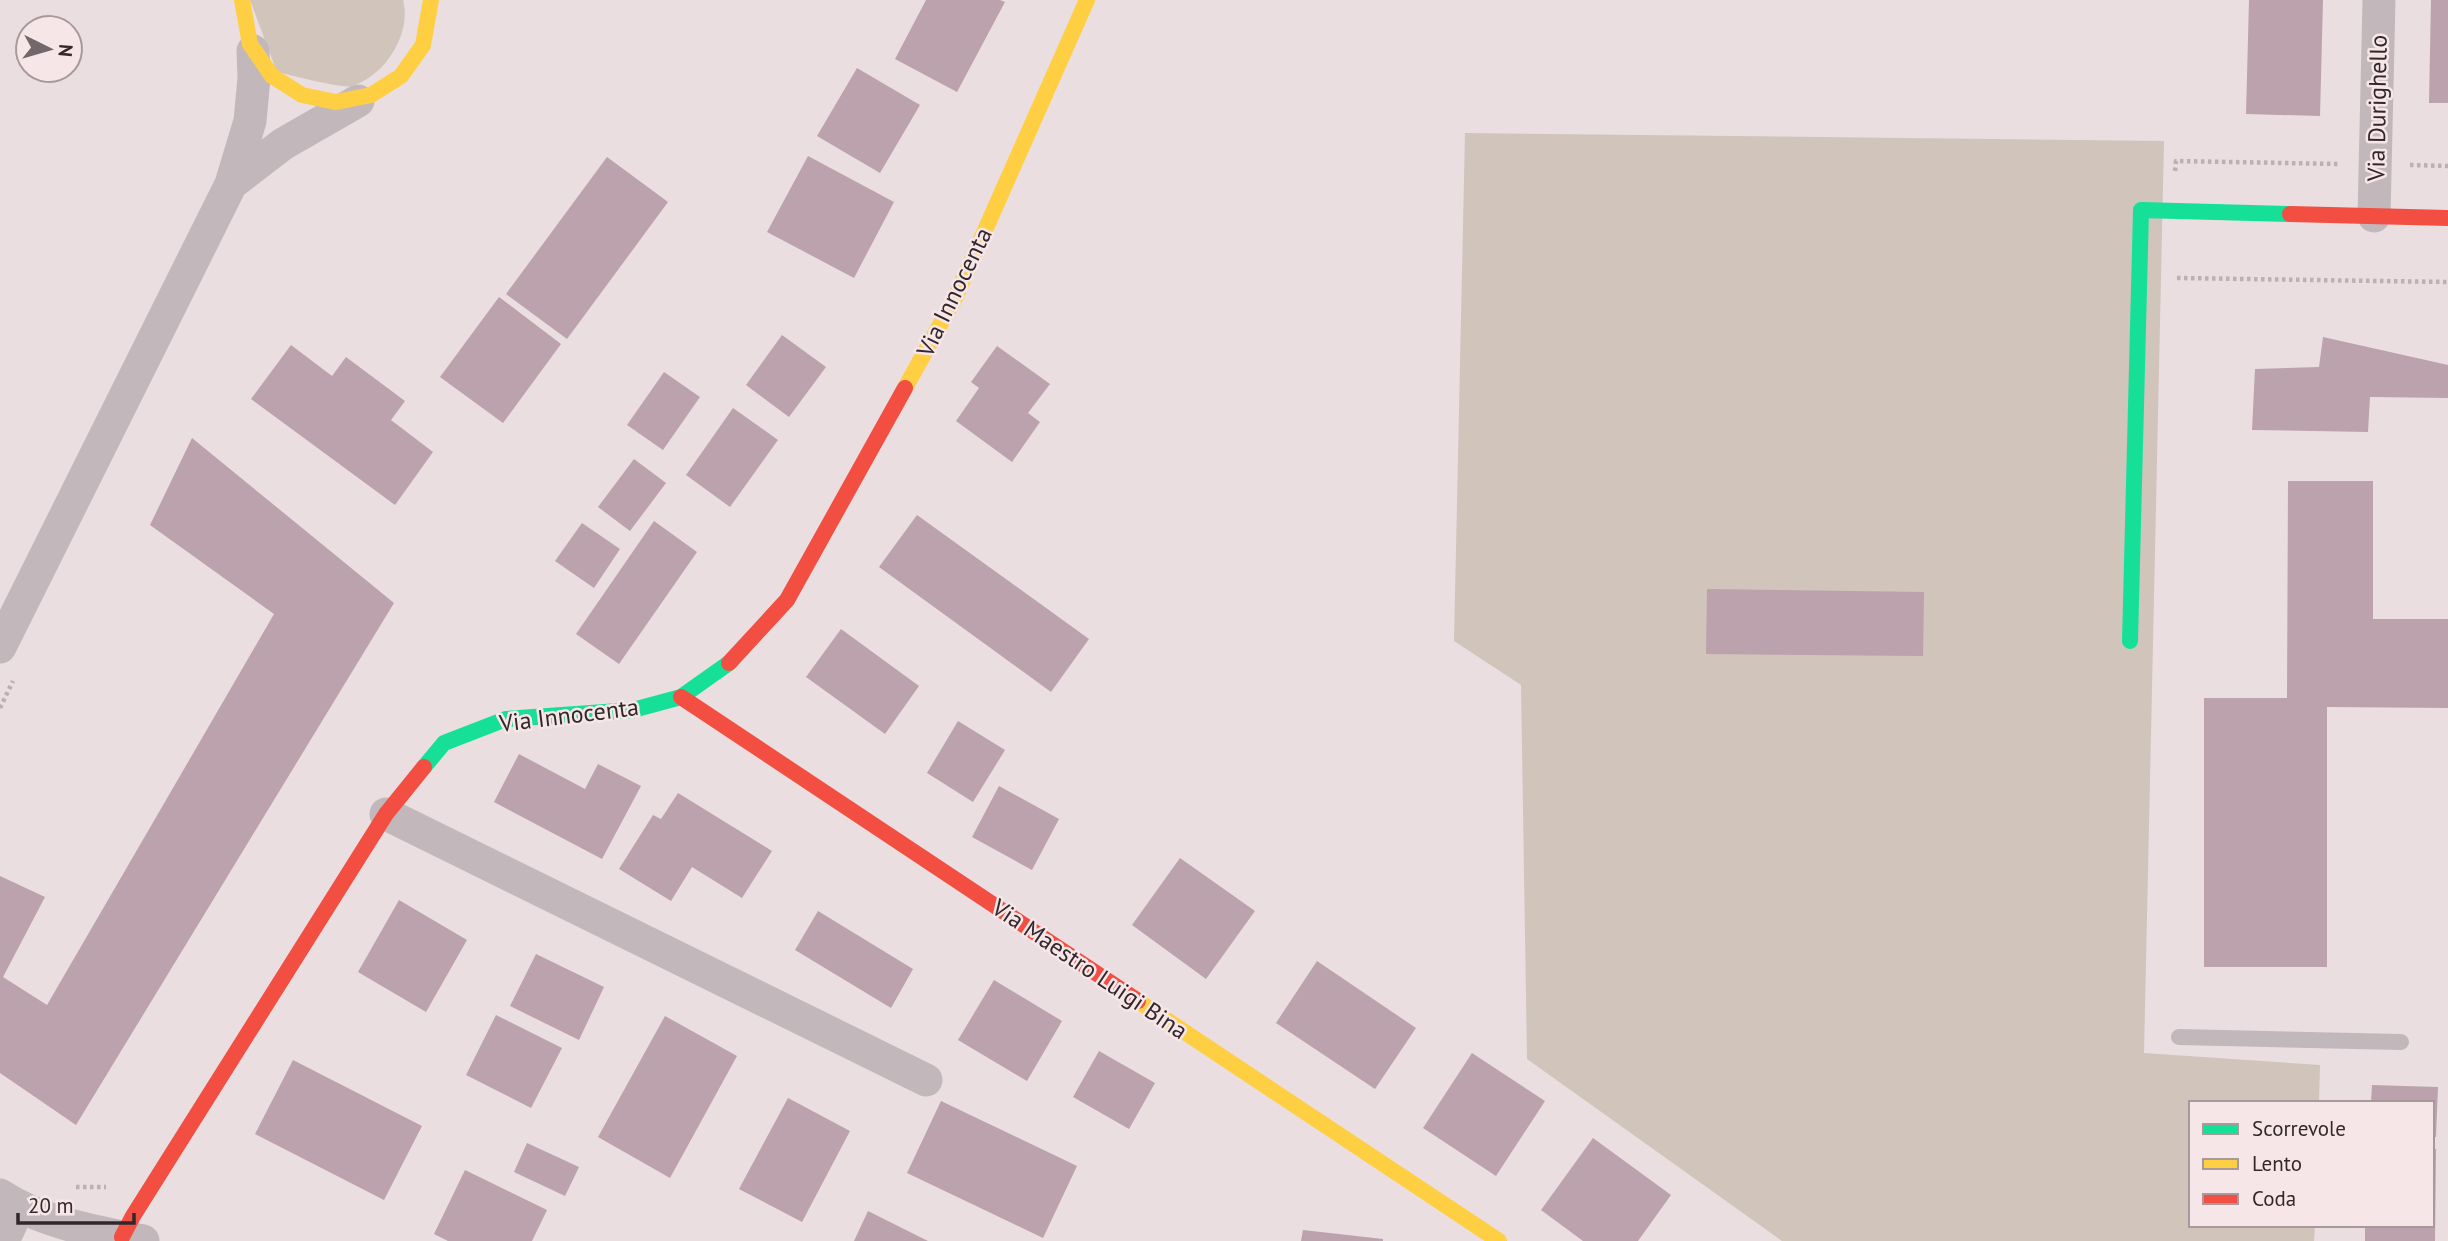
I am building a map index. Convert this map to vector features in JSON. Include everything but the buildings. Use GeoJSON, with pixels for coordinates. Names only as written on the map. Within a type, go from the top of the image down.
{"type":"FeatureCollection","features":[{"type":"Feature","properties":{"kind":"street"},"geometry":{"type":"LineString","coordinates":[[231,184],[283,144],[358,101],[383,91],[404,75],[421,51],[431,24],[430,0]]}},
{"type":"Feature","properties":{"kind":"street","name":"Via Innocenta"},"geometry":{"type":"LineString","coordinates":[[133,1239],[151,1187],[386,814],[444,743],[506,719],[633,710],[681,696],[732,661],[787,600],[955,298],[1087,0]]}},
{"type":"Feature","properties":{"kind":"street","name":"Via Durighello"},"geometry":{"type":"LineString","coordinates":[[2374,216],[2379,0]]}},
{"type":"Feature","properties":{"kind":"street"},"geometry":{"type":"LineString","coordinates":[[242,1],[244,27],[253,51],[276,81],[294,93],[325,102],[358,101]]}},
{"type":"Feature","properties":{"kind":"street"},"geometry":{"type":"LineString","coordinates":[[10,658],[231,184],[250,121],[254,78],[253,51]]}},
{"type":"Feature","properties":{"kind":"street","name":"Via Durighello"},"geometry":{"type":"LineString","coordinates":[[2130,641],[2141,210],[2448,218]]}},
{"type":"Feature","properties":{"kind":"street","name":"Via Maestro Luigi Bina"},"geometry":{"type":"LineString","coordinates":[[681,696],[1499,1241]]}},
{"type":"Feature","properties":{"kind":"street"},"geometry":{"type":"LineString","coordinates":[[386,814],[926,1080]]}},
{"type":"Feature","properties":{"kind":"street"},"geometry":{"type":"LineString","coordinates":[[3,1241],[9,1201],[48,1232],[133,1239]]}},
{"type":"Feature","properties":{"kind":"lane"},"geometry":{"type":"LineString","coordinates":[[2179,1037],[2401,1042]]}},
{"type":"Feature","properties":{"kind":"path"},"geometry":{"type":"LineString","coordinates":[[2171,211],[2176,161],[2448,166]]}},
{"type":"Feature","properties":{"kind":"path"},"geometry":{"type":"LineString","coordinates":[[2173,278],[2448,282]]}},
{"type":"Feature","properties":{"kind":"path"},"geometry":{"type":"LineString","coordinates":[[0,708],[10,658]]}},
{"type":"Feature","properties":{"kind":"path"},"geometry":{"type":"LineString","coordinates":[[71,1187],[151,1187]]}},
{"type":"Feature","properties":{"kind":"shaded area"},"geometry":{"type":"Polygon","coordinates":[[[250,0],[403,0],[405,13],[400,40],[385,63],[364,81],[352,86],[338,86],[277,72],[250,0]]]}},
{"type":"Feature","properties":{"kind":"shaded area"},"geometry":{"type":"Polygon","coordinates":[[[1465,133],[2164,141],[2144,1053],[2320,1065],[2319,1101],[2189,1101],[2189,1227],[2315,1227],[2314,1241],[1782,1241],[1527,1059],[1521,685],[1454,641],[1465,133]]]}},
{"type":"Feature","properties":{"kind":"traffic: fast"},"geometry":{"type":"LineString","coordinates":[[2130,641],[2141,210],[2290,214]]}},
{"type":"Feature","properties":{"kind":"traffic: fast"},"geometry":{"type":"LineString","coordinates":[[424,767],[444,743],[506,719],[633,710],[681,697],[729,663]]}},
{"type":"Feature","properties":{"kind":"traffic: slow"},"geometry":{"type":"LineString","coordinates":[[242,0],[250,44],[272,76],[302,95],[336,102],[371,95],[401,76],[423,45],[431,0]]}},
{"type":"Feature","properties":{"kind":"traffic: slow"},"geometry":{"type":"LineString","coordinates":[[905,388],[955,298],[1087,0]]}},
{"type":"Feature","properties":{"kind":"traffic: slow"},"geometry":{"type":"LineString","coordinates":[[1138,1001],[1499,1241]]}},
{"type":"Feature","properties":{"kind":"traffic: jam"},"geometry":{"type":"LineString","coordinates":[[2290,214],[2448,218]]}},
{"type":"Feature","properties":{"kind":"traffic: jam"},"geometry":{"type":"LineString","coordinates":[[729,663],[787,600],[905,388]]}},
{"type":"Feature","properties":{"kind":"traffic: jam"},"geometry":{"type":"LineString","coordinates":[[681,697],[1138,1001]]}},
{"type":"Feature","properties":{"kind":"traffic: jam"},"geometry":{"type":"LineString","coordinates":[[122,1237],[386,814],[424,767]]}}]}
